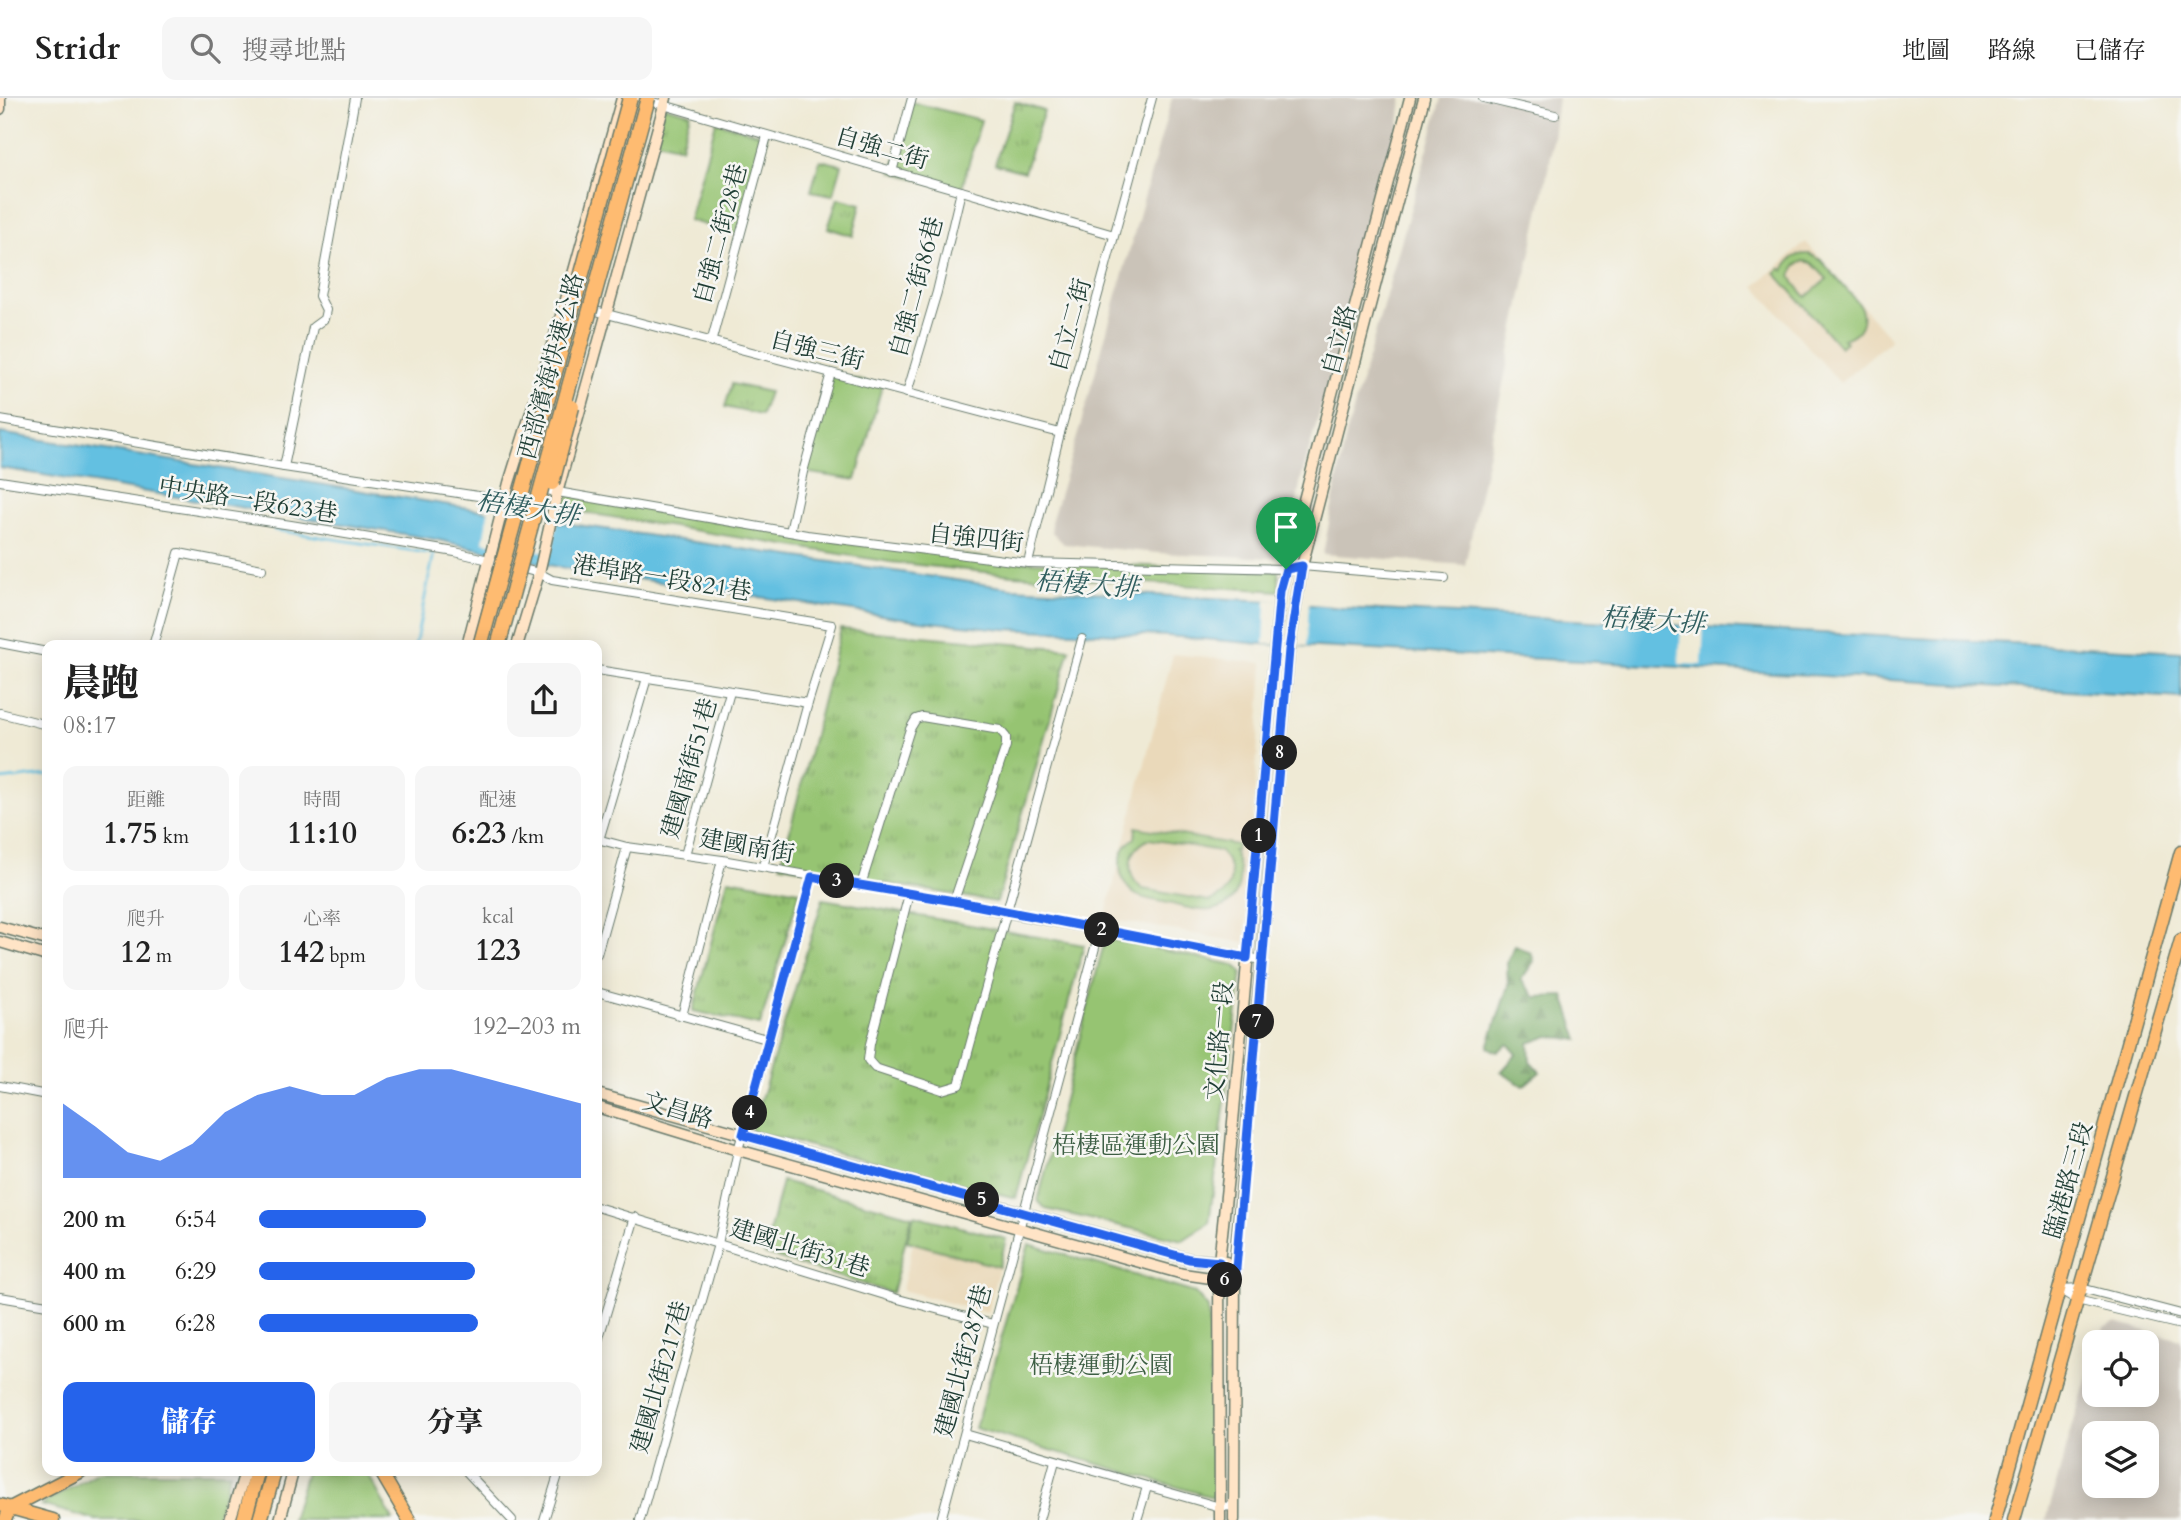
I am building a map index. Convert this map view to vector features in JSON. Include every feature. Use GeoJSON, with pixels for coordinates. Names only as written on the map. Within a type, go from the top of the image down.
{"type":"FeatureCollection","features":[{"type":"Feature","properties":{"kind":"highway","name":"西部濱海快速公路"},"geometry":{"type":"LineString","coordinates":[[482,640],[630,98]]}},
{"type":"Feature","properties":{"kind":"highway","name":"西部濱海快速公路"},"geometry":{"type":"LineString","coordinates":[[500,640],[648,98]]}},
{"type":"Feature","properties":{"kind":"highway"},"geometry":{"type":"LineString","coordinates":[[475,640],[547,376],[555,350],[566,328]]}},
{"type":"Feature","properties":{"kind":"highway"},"geometry":{"type":"LineString","coordinates":[[509,640],[568,428],[584,330]]}},
{"type":"Feature","properties":{"kind":"highway"},"geometry":{"type":"LineString","coordinates":[[244,1520],[256,1476]]}},
{"type":"Feature","properties":{"kind":"highway"},"geometry":{"type":"LineString","coordinates":[[260,1520],[273,1476]]}},
{"type":"Feature","properties":{"kind":"main road","name":"臨港路三段"},"geometry":{"type":"LineString","coordinates":[[1995,1520],[2181,852]]}},
{"type":"Feature","properties":{"kind":"main road","name":"臨港路三段"},"geometry":{"type":"LineString","coordinates":[[2014,1520],[2181,940]]}},
{"type":"Feature","properties":{"kind":"main road"},"geometry":{"type":"LineString","coordinates":[[5,1511],[72,1476]]}},
{"type":"Feature","properties":{"kind":"main road"},"geometry":{"type":"LineString","coordinates":[[383,1476],[409,1520]]}},
{"type":"Feature","properties":{"kind":"main road"},"geometry":{"type":"LineString","coordinates":[[5,1511],[53,1520]]}},
{"type":"Feature","properties":{"kind":"street"},"geometry":{"type":"LineString","coordinates":[[0,98],[0,108]]}},
{"type":"Feature","properties":{"kind":"street"},"geometry":{"type":"LineString","coordinates":[[284,467],[313,327],[324,319],[326,310],[318,296],[355,98]]}},
{"type":"Feature","properties":{"kind":"street"},"geometry":{"type":"LineString","coordinates":[[469,640],[509,482],[565,303],[622,98]]}},
{"type":"Feature","properties":{"kind":"street"},"geometry":{"type":"LineString","coordinates":[[491,640],[639,98]]}},
{"type":"Feature","properties":{"kind":"street","name":"自強二街"},"geometry":{"type":"LineString","coordinates":[[639,98],[665,102],[767,136],[1114,235]]}},
{"type":"Feature","properties":{"kind":"street"},"geometry":{"type":"LineString","coordinates":[[892,172],[912,98]]}},
{"type":"Feature","properties":{"kind":"street","name":"自立二街"},"geometry":{"type":"LineString","coordinates":[[1028,563],[1060,433],[1152,98]]}},
{"type":"Feature","properties":{"kind":"street","name":"自立路"},"geometry":{"type":"LineString","coordinates":[[1280,591],[1410,98]]}},
{"type":"Feature","properties":{"kind":"street","name":"自立路"},"geometry":{"type":"LineString","coordinates":[[1297,593],[1424,98]]}},
{"type":"Feature","properties":{"kind":"street"},"geometry":{"type":"LineString","coordinates":[[1483,98],[1555,115]]}},
{"type":"Feature","properties":{"kind":"street"},"geometry":{"type":"LineString","coordinates":[[519,640],[540,573],[557,493],[665,102]]}},
{"type":"Feature","properties":{"kind":"street","name":"自強二街28巷"},"geometry":{"type":"LineString","coordinates":[[711,343],[767,136]]}},
{"type":"Feature","properties":{"kind":"street","name":"自強二街86巷"},"geometry":{"type":"LineString","coordinates":[[907,393],[940,279],[961,191]]}},
{"type":"Feature","properties":{"kind":"street","name":"自強三街"},"geometry":{"type":"LineString","coordinates":[[565,303],[1060,433]]}},
{"type":"Feature","properties":{"kind":"street"},"geometry":{"type":"LineString","coordinates":[[790,532],[803,472],[831,373]]}},
{"type":"Feature","properties":{"kind":"street"},"geometry":{"type":"LineString","coordinates":[[0,420],[505,500]]}},
{"type":"Feature","properties":{"kind":"street","name":"中央路一段623巷"},"geometry":{"type":"LineString","coordinates":[[0,481],[489,559]]}},
{"type":"Feature","properties":{"kind":"street","name":"自強四街"},"geometry":{"type":"LineString","coordinates":[[509,482],[557,493],[790,532],[1028,563],[1286,569],[1302,566],[1444,578]]}},
{"type":"Feature","properties":{"kind":"street"},"geometry":{"type":"LineString","coordinates":[[155,640],[179,553],[262,569]]}},
{"type":"Feature","properties":{"kind":"street","name":"港埠路一段821巷"},"geometry":{"type":"LineString","coordinates":[[489,559],[540,573],[552,580],[832,625],[808,703]]}},
{"type":"Feature","properties":{"kind":"street","name":"文化路一段"},"geometry":{"type":"LineString","coordinates":[[1220,1520],[1219,1262],[1280,591]]}},
{"type":"Feature","properties":{"kind":"street","name":"文化路一段"},"geometry":{"type":"LineString","coordinates":[[1234,1520],[1235,1262],[1289,650],[1297,593]]}},
{"type":"Feature","properties":{"kind":"street"},"geometry":{"type":"LineString","coordinates":[[909,894],[868,1060],[875,1068],[942,1090],[959,1085],[1082,639]]}},
{"type":"Feature","properties":{"kind":"street"},"geometry":{"type":"LineString","coordinates":[[0,643],[42,651]]}},
{"type":"Feature","properties":{"kind":"street"},"geometry":{"type":"LineString","coordinates":[[602,671],[808,703],[763,867]]}},
{"type":"Feature","properties":{"kind":"street"},"geometry":{"type":"LineString","coordinates":[[602,826],[647,678]]}},
{"type":"Feature","properties":{"kind":"street","name":"建國南街51巷"},"geometry":{"type":"LineString","coordinates":[[685,855],[730,692]]}},
{"type":"Feature","properties":{"kind":"street"},"geometry":{"type":"LineString","coordinates":[[0,713],[42,724]]}},
{"type":"Feature","properties":{"kind":"street"},"geometry":{"type":"LineString","coordinates":[[861,885],[910,729],[916,719],[922,717],[1000,730],[1006,737],[1006,746],[954,901]]}},
{"type":"Feature","properties":{"kind":"street","name":"建國南街"},"geometry":{"type":"LineString","coordinates":[[602,840],[627,847],[722,860],[954,901],[1005,913],[1262,960]]}},
{"type":"Feature","properties":{"kind":"street"},"geometry":{"type":"LineString","coordinates":[[602,936],[627,847]]}},
{"type":"Feature","properties":{"kind":"street"},"geometry":{"type":"LineString","coordinates":[[682,1016],[722,860]]}},
{"type":"Feature","properties":{"kind":"street","name":"建國北街217巷"},"geometry":{"type":"LineString","coordinates":[[640,1520],[718,1244],[738,1150],[770,1040],[812,877]]}},
{"type":"Feature","properties":{"kind":"street"},"geometry":{"type":"LineString","coordinates":[[0,927],[42,939]]}},
{"type":"Feature","properties":{"kind":"street","name":"建國北街287巷"},"geometry":{"type":"LineString","coordinates":[[941,1520],[1100,929]]}},
{"type":"Feature","properties":{"kind":"street"},"geometry":{"type":"LineString","coordinates":[[0,942],[42,955]]}},
{"type":"Feature","properties":{"kind":"street"},"geometry":{"type":"LineString","coordinates":[[602,993],[770,1040]]}},
{"type":"Feature","properties":{"kind":"street"},"geometry":{"type":"LineString","coordinates":[[0,1086],[42,1094]]}},
{"type":"Feature","properties":{"kind":"street","name":"文昌路"},"geometry":{"type":"LineString","coordinates":[[602,1095],[1189,1259],[1235,1262]]}},
{"type":"Feature","properties":{"kind":"street","name":"文昌路"},"geometry":{"type":"LineString","coordinates":[[602,1109],[738,1150],[1184,1275],[1235,1280]]}},
{"type":"Feature","properties":{"kind":"street","name":"建國北街31巷"},"geometry":{"type":"LineString","coordinates":[[602,1208],[898,1299],[993,1324]]}},
{"type":"Feature","properties":{"kind":"street"},"geometry":{"type":"LineString","coordinates":[[602,1327],[635,1217]]}},
{"type":"Feature","properties":{"kind":"street"},"geometry":{"type":"LineString","coordinates":[[2059,1289],[2181,1325]]}},
{"type":"Feature","properties":{"kind":"street"},"geometry":{"type":"LineString","coordinates":[[2079,1294],[2181,1314]]}},
{"type":"Feature","properties":{"kind":"street"},"geometry":{"type":"LineString","coordinates":[[0,1297],[42,1305]]}},
{"type":"Feature","properties":{"kind":"street"},"geometry":{"type":"LineString","coordinates":[[965,1434],[1220,1507],[1234,1506]]}},
{"type":"Feature","properties":{"kind":"street"},"geometry":{"type":"LineString","coordinates":[[1039,1520],[1055,1461]]}},
{"type":"Feature","properties":{"kind":"street"},"geometry":{"type":"LineString","coordinates":[[230,1520],[244,1476]]}},
{"type":"Feature","properties":{"kind":"street"},"geometry":{"type":"LineString","coordinates":[[280,1520],[292,1476]]}},
{"type":"Feature","properties":{"kind":"street"},"geometry":{"type":"LineString","coordinates":[[471,1476],[512,1520]]}},
{"type":"Feature","properties":{"kind":"street"},"geometry":{"type":"LineString","coordinates":[[544,1520],[558,1476]]}},
{"type":"Feature","properties":{"kind":"street"},"geometry":{"type":"LineString","coordinates":[[1137,1520],[1146,1487]]}},
{"type":"Feature","properties":{"kind":"shaded area"},"geometry":{"type":"Polygon","coordinates":[[[1172,98],[1402,98],[1399,125],[1300,483],[1290,542],[1275,558],[1158,553],[1064,544],[1052,532],[1051,522],[1172,98]]]}},
{"type":"Feature","properties":{"kind":"shaded area"},"geometry":{"type":"Polygon","coordinates":[[[1442,98],[1558,98],[1550,161],[1465,565],[1323,554],[1346,436],[1442,98]]]}},
{"type":"Feature","properties":{"kind":"shaded area"},"geometry":{"type":"Polygon","coordinates":[[[1806,242],[1891,339],[1840,383],[1755,286],[1806,242]]]}},
{"type":"Feature","properties":{"kind":"shaded area"},"geometry":{"type":"Polygon","coordinates":[[[1173,654],[1263,663],[1245,943],[1105,918],[1173,654]]]}},
{"type":"Feature","properties":{"kind":"shaded area"},"geometry":{"type":"Polygon","coordinates":[[[913,1243],[999,1267],[987,1313],[902,1290],[913,1243]]]}},
{"type":"Feature","properties":{"kind":"shaded area"},"geometry":{"type":"Polygon","coordinates":[[[2115,1323],[2142,1330],[2103,1330],[2115,1323]]]}},
{"type":"Feature","properties":{"kind":"shaded area"},"geometry":{"type":"Polygon","coordinates":[[[2159,1334],[2181,1340],[2181,1520],[2046,1520],[2082,1394],[2082,1407],[2159,1407],[2159,1334]]]}},
{"type":"Feature","properties":{"kind":"green space"},"geometry":{"type":"Polygon","coordinates":[[[911,102],[981,120],[961,191],[892,172],[911,102]]]}},
{"type":"Feature","properties":{"kind":"green space"},"geometry":{"type":"Polygon","coordinates":[[[1015,102],[1044,111],[1024,172],[995,164],[1015,102]]]}},
{"type":"Feature","properties":{"kind":"green space"},"geometry":{"type":"Polygon","coordinates":[[[664,106],[690,113],[681,147],[654,140],[664,106]]]}},
{"type":"Feature","properties":{"kind":"green space"},"geometry":{"type":"Polygon","coordinates":[[[716,122],[767,136],[739,235],[689,220],[716,122]]]}},
{"type":"Feature","properties":{"kind":"green space"},"geometry":{"type":"Polygon","coordinates":[[[820,160],[842,165],[833,195],[811,191],[820,160]]]}},
{"type":"Feature","properties":{"kind":"green space"},"geometry":{"type":"Polygon","coordinates":[[[838,198],[861,204],[853,236],[828,228],[838,198]]]}},
{"type":"Feature","properties":{"kind":"green space"},"geometry":{"type":"Polygon","coordinates":[[[1810,254],[1821,260],[1859,304],[1861,310],[1861,326],[1854,334],[1843,339],[1846,342],[1840,347],[1775,273],[1780,268],[1784,271],[1794,258],[1810,254]],[[1804,261],[1796,265],[1791,276],[1806,297],[1827,279],[1812,263],[1804,261]]]}},
{"type":"Feature","properties":{"kind":"green space"},"geometry":{"type":"Polygon","coordinates":[[[831,373],[882,386],[856,480],[803,472],[831,373]]]}},
{"type":"Feature","properties":{"kind":"green space"},"geometry":{"type":"Polygon","coordinates":[[[732,384],[769,392],[761,415],[725,407],[732,384]]]}},
{"type":"Feature","properties":{"kind":"green space"},"geometry":{"type":"Polygon","coordinates":[[[569,495],[801,536],[1013,561],[1278,571],[1280,591],[1013,575],[890,562],[562,509],[569,495]]]}},
{"type":"Feature","properties":{"kind":"green space"},"geometry":{"type":"Polygon","coordinates":[[[841,629],[1070,649],[997,902],[781,865],[841,629]]]}},
{"type":"Feature","properties":{"kind":"green space"},"geometry":{"type":"Polygon","coordinates":[[[1136,827],[1237,845],[1236,851],[1233,851],[1239,869],[1235,895],[1221,907],[1205,910],[1136,895],[1125,883],[1120,864],[1124,849],[1135,838],[1136,827]],[[1149,839],[1136,849],[1131,869],[1143,889],[1209,901],[1224,893],[1230,880],[1229,865],[1219,851],[1149,839]]]}},
{"type":"Feature","properties":{"kind":"green space"},"geometry":{"type":"Polygon","coordinates":[[[728,879],[800,891],[760,1025],[693,1011],[728,879]]]}},
{"type":"Feature","properties":{"kind":"green space"},"geometry":{"type":"Polygon","coordinates":[[[823,899],[1084,945],[1016,1198],[751,1131],[823,899]]]}},
{"type":"Feature","properties":{"kind":"green space","name":"梧棲區運動公園"},"geometry":{"type":"Polygon","coordinates":[[[1113,940],[1234,965],[1242,972],[1209,1223],[1183,1240],[1046,1209],[1038,1201],[1103,947],[1113,940]]]}},
{"type":"Feature","properties":{"kind":"green space"},"geometry":{"type":"Polygon","coordinates":[[[1515,946],[1531,953],[1534,961],[1521,980],[1535,997],[1564,996],[1579,1040],[1549,1036],[1529,1043],[1530,1061],[1540,1072],[1523,1086],[1501,1072],[1517,1054],[1508,1044],[1497,1052],[1488,1047],[1508,986],[1507,962],[1515,946]]]}},
{"type":"Feature","properties":{"kind":"green space"},"geometry":{"type":"Polygon","coordinates":[[[782,1181],[912,1216],[892,1293],[764,1254],[782,1181]]]}},
{"type":"Feature","properties":{"kind":"green space"},"geometry":{"type":"Polygon","coordinates":[[[914,1215],[1006,1239],[999,1267],[907,1241],[914,1215]]]}},
{"type":"Feature","properties":{"kind":"green space","name":"梧棲運動公園"},"geometry":{"type":"Polygon","coordinates":[[[1029,1244],[1195,1293],[1208,1308],[1215,1498],[975,1428],[1029,1244]]]}},
{"type":"Feature","properties":{"kind":"green space"},"geometry":{"type":"Polygon","coordinates":[[[92,1476],[229,1476],[216,1520],[96,1520],[41,1505],[92,1476]]]}},
{"type":"Feature","properties":{"kind":"green space"},"geometry":{"type":"Polygon","coordinates":[[[305,1476],[369,1476],[393,1520],[292,1520],[305,1476]]]}},
{"type":"Feature","properties":{"kind":"water"},"geometry":{"type":"Polygon","coordinates":[[[0,433],[550,521],[1010,588],[2181,652],[2181,698],[1262,644],[1168,636],[1003,629],[921,621],[558,567],[434,539],[0,468],[0,433]]]}},
{"type":"Feature","properties":{"kind":"pier"},"geometry":{"type":"Polygon","coordinates":[[[489,507],[558,518],[552,553],[483,542],[489,507]]]}},
{"type":"Feature","properties":{"kind":"pier"},"geometry":{"type":"Polygon","coordinates":[[[1266,600],[1309,601],[1307,646],[1264,644],[1266,600]]]}},
{"type":"Feature","properties":{"kind":"pier"},"geometry":{"type":"Polygon","coordinates":[[[1681,622],[1704,623],[1702,665],[1679,664],[1681,622]]]}},
{"type":"Feature","properties":{"kind":"waterway"},"geometry":{"type":"LineString","coordinates":[[274,530],[434,554]]}},
{"type":"Feature","properties":{"kind":"waterway"},"geometry":{"type":"LineString","coordinates":[[416,640],[434,553]]}},
{"type":"Feature","properties":{"kind":"waterway"},"geometry":{"type":"LineString","coordinates":[[0,780],[42,776]]}},
{"type":"Feature","properties":{"kind":"route"},"geometry":{"type":"LineString","coordinates":[[1302,566],[1289,650],[1235,1280],[1219,1279],[1219,1262],[1189,1259],[743,1135],[812,877],[954,901],[1247,958],[1280,591],[1286,569],[1302,566]]}},
{"type":"Feature","properties":{"kind":"water label","name":"梧棲大排"},"geometry":{"type":"Point","coordinates":[528,508]}},
{"type":"Feature","properties":{"kind":"water label","name":"梧棲大排"},"geometry":{"type":"Point","coordinates":[1087,584]}},
{"type":"Feature","properties":{"kind":"water label","name":"梧棲大排"},"geometry":{"type":"Point","coordinates":[1653,620]}}]}
